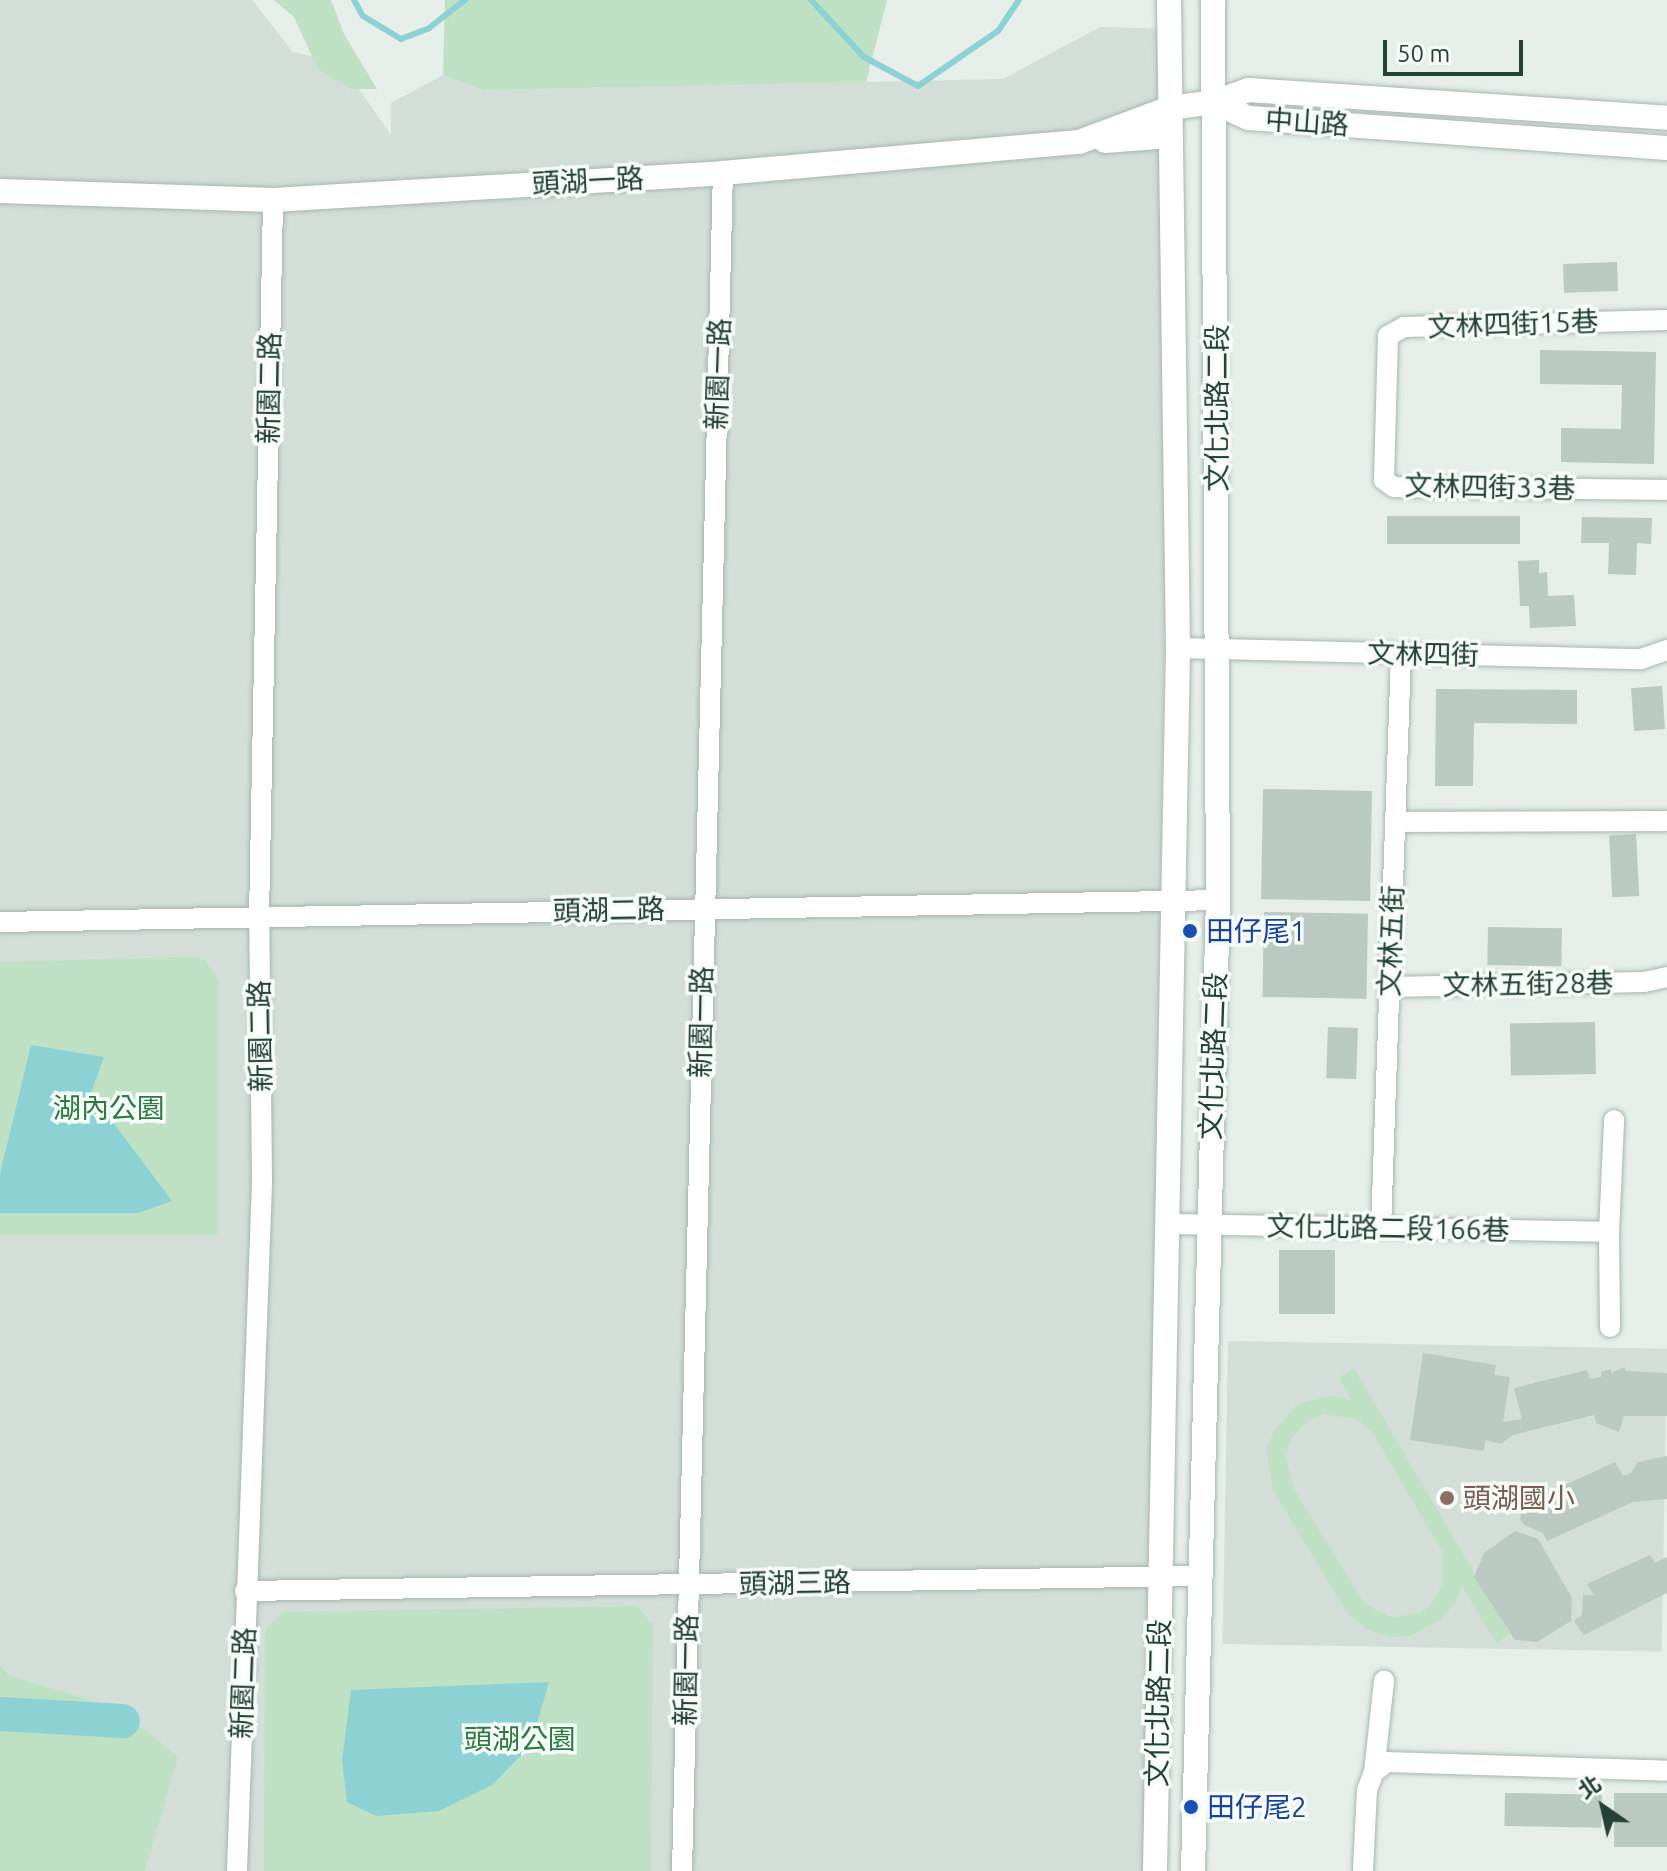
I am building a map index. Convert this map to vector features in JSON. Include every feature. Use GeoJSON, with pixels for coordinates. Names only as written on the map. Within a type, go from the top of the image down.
{"type":"FeatureCollection","features":[{"type":"Feature","properties":{"kind":"street","name":"文化北路二段"},"geometry":{"type":"LineString","coordinates":[[1155,1871],[1178,648],[1169,0]]}},
{"type":"Feature","properties":{"kind":"street","name":"文化北路二段"},"geometry":{"type":"LineString","coordinates":[[1193,1871],[1218,900],[1213,0]]}},
{"type":"Feature","properties":{"kind":"street","name":"中山路"},"geometry":{"type":"LineString","coordinates":[[1214,102],[1249,90],[1667,118]]}},
{"type":"Feature","properties":{"kind":"street","name":"頭湖一路"},"geometry":{"type":"LineString","coordinates":[[0,191],[273,200],[723,173],[1079,142],[1170,108],[1214,102]]}},
{"type":"Feature","properties":{"kind":"street","name":"中山路"},"geometry":{"type":"LineString","coordinates":[[1214,102],[1249,118],[1667,148]]}},
{"type":"Feature","properties":{"kind":"street"},"geometry":{"type":"LineString","coordinates":[[1079,142],[1170,136]]}},
{"type":"Feature","properties":{"kind":"street","name":"新園一路"},"geometry":{"type":"LineString","coordinates":[[682,1871],[723,173]]}},
{"type":"Feature","properties":{"kind":"street","name":"新園二路"},"geometry":{"type":"LineString","coordinates":[[237,1871],[262,1182],[259,917],[273,200]]}},
{"type":"Feature","properties":{"kind":"street","name":"文林四街15巷"},"geometry":{"type":"LineString","coordinates":[[1386,411],[1388,336],[1404,327],[1667,320]]}},
{"type":"Feature","properties":{"kind":"street","name":"文林四街33巷"},"geometry":{"type":"LineString","coordinates":[[1386,411],[1384,480],[1394,487],[1667,490]]}},
{"type":"Feature","properties":{"kind":"street","name":"文林四街"},"geometry":{"type":"LineString","coordinates":[[1178,648],[1641,659],[1667,650]]}},
{"type":"Feature","properties":{"kind":"street","name":"文林五街"},"geometry":{"type":"LineString","coordinates":[[1381,1228],[1401,654]]}},
{"type":"Feature","properties":{"kind":"street"},"geometry":{"type":"LineString","coordinates":[[1395,822],[1667,821]]}},
{"type":"Feature","properties":{"kind":"street","name":"頭湖二路"},"geometry":{"type":"LineString","coordinates":[[0,922],[1218,900]]}},
{"type":"Feature","properties":{"kind":"street","name":"文林五街28巷"},"geometry":{"type":"LineString","coordinates":[[1389,987],[1644,982],[1667,977]]}},
{"type":"Feature","properties":{"kind":"street"},"geometry":{"type":"LineString","coordinates":[[1610,1327],[1609,1232],[1614,1120]]}},
{"type":"Feature","properties":{"kind":"street","name":"文化北路二段166巷"},"geometry":{"type":"LineString","coordinates":[[1167,1224],[1609,1232]]}},
{"type":"Feature","properties":{"kind":"street","name":"頭湖三路"},"geometry":{"type":"LineString","coordinates":[[245,1591],[1200,1576]]}},
{"type":"Feature","properties":{"kind":"street"},"geometry":{"type":"LineString","coordinates":[[1363,1871],[1367,1790],[1374,1772],[1384,1681]]}},
{"type":"Feature","properties":{"kind":"street"},"geometry":{"type":"LineString","coordinates":[[1374,1772],[1387,1762],[1667,1771]]}},
{"type":"Feature","properties":{"kind":"shaded area"},"geometry":{"type":"Polygon","coordinates":[[[0,0],[252,0],[293,52],[340,62],[391,135],[391,103],[443,75],[485,90],[1003,79],[1100,27],[1174,29],[1145,1871],[145,1871],[177,1757],[118,1708],[9,1676],[0,1666],[0,0]]]}},
{"type":"Feature","properties":{"kind":"shaded area","name":"頭湖國小"},"geometry":{"type":"Polygon","coordinates":[[[1228,1341],[1667,1349],[1662,1652],[1223,1644],[1228,1341]]]}},
{"type":"Feature","properties":{"kind":"green space"},"geometry":{"type":"Polygon","coordinates":[[[274,0],[331,0],[345,36],[377,89],[351,89],[318,69],[294,17],[274,0]]]}},
{"type":"Feature","properties":{"kind":"green space"},"geometry":{"type":"Polygon","coordinates":[[[445,0],[887,0],[866,82],[484,90],[443,75],[445,0]]]}},
{"type":"Feature","properties":{"kind":"green space","name":"湖內公園"},"geometry":{"type":"Polygon","coordinates":[[[194,957],[205,960],[218,980],[218,1235],[0,1235],[0,962],[194,957]]]}},
{"type":"Feature","properties":{"kind":"green space"},"geometry":{"type":"Polygon","coordinates":[[[1354,1368],[1510,1634],[1496,1643],[1462,1586],[1455,1603],[1440,1620],[1410,1636],[1388,1637],[1367,1629],[1348,1614],[1274,1492],[1266,1451],[1274,1431],[1298,1404],[1329,1396],[1351,1400],[1339,1378],[1354,1368]],[[1323,1414],[1306,1422],[1291,1439],[1285,1455],[1294,1489],[1364,1603],[1393,1618],[1421,1612],[1431,1605],[1442,1586],[1442,1551],[1372,1432],[1357,1419],[1323,1414]]]}},
{"type":"Feature","properties":{"kind":"green space","name":"頭湖公園"},"geometry":{"type":"Polygon","coordinates":[[[637,1606],[653,1625],[651,1871],[264,1871],[265,1630],[283,1612],[637,1606]]]}},
{"type":"Feature","properties":{"kind":"green space"},"geometry":{"type":"Polygon","coordinates":[[[0,1666],[10,1676],[118,1708],[178,1757],[145,1871],[0,1871],[0,1666]]]}},
{"type":"Feature","properties":{"kind":"water"},"geometry":{"type":"Polygon","coordinates":[[[31,1045],[104,1057],[91,1093],[172,1201],[138,1213],[0,1213],[0,1174],[31,1045]]]}},
{"type":"Feature","properties":{"kind":"water"},"geometry":{"type":"Polygon","coordinates":[[[549,1682],[531,1745],[492,1785],[439,1811],[376,1816],[347,1802],[342,1760],[351,1690],[549,1682]]]}},
{"type":"Feature","properties":{"kind":"building"},"geometry":{"type":"Polygon","coordinates":[[[1617,262],[1618,291],[1564,293],[1563,264],[1617,262]]]}},
{"type":"Feature","properties":{"kind":"building"},"geometry":{"type":"Polygon","coordinates":[[[1540,350],[1656,352],[1654,464],[1561,462],[1561,428],[1621,429],[1622,385],[1540,384],[1540,350]]]}},
{"type":"Feature","properties":{"kind":"building"},"geometry":{"type":"Polygon","coordinates":[[[1387,516],[1520,516],[1520,544],[1387,544],[1387,516]]]}},
{"type":"Feature","properties":{"kind":"building"},"geometry":{"type":"Polygon","coordinates":[[[1582,517],[1652,518],[1651,544],[1637,543],[1636,575],[1608,574],[1609,543],[1581,543],[1582,517]]]}},
{"type":"Feature","properties":{"kind":"building"},"geometry":{"type":"Polygon","coordinates":[[[1539,560],[1539,573],[1547,572],[1548,596],[1574,595],[1576,626],[1530,628],[1529,606],[1520,606],[1518,561],[1539,560]]]}},
{"type":"Feature","properties":{"kind":"building"},"geometry":{"type":"Polygon","coordinates":[[[1662,686],[1665,729],[1634,731],[1631,688],[1662,686]]]}},
{"type":"Feature","properties":{"kind":"building"},"geometry":{"type":"Polygon","coordinates":[[[1436,689],[1577,690],[1577,724],[1474,723],[1473,786],[1435,786],[1436,689]]]}},
{"type":"Feature","properties":{"kind":"building"},"geometry":{"type":"Polygon","coordinates":[[[1263,789],[1372,791],[1370,901],[1261,899],[1263,789]]]}},
{"type":"Feature","properties":{"kind":"building"},"geometry":{"type":"Polygon","coordinates":[[[1636,834],[1639,896],[1612,897],[1609,835],[1636,834]]]}},
{"type":"Feature","properties":{"kind":"building"},"geometry":{"type":"Polygon","coordinates":[[[1264,912],[1368,914],[1367,999],[1263,997],[1264,912]]]}},
{"type":"Feature","properties":{"kind":"building"},"geometry":{"type":"Polygon","coordinates":[[[1488,927],[1562,928],[1561,966],[1487,965],[1488,927]]]}},
{"type":"Feature","properties":{"kind":"building"},"geometry":{"type":"Polygon","coordinates":[[[1595,1022],[1596,1074],[1511,1075],[1510,1023],[1595,1022]]]}},
{"type":"Feature","properties":{"kind":"building"},"geometry":{"type":"Polygon","coordinates":[[[1328,1027],[1358,1028],[1356,1079],[1326,1078],[1328,1027]]]}},
{"type":"Feature","properties":{"kind":"building"},"geometry":{"type":"Polygon","coordinates":[[[1279,1250],[1335,1250],[1335,1314],[1279,1314],[1279,1250]]]}},
{"type":"Feature","properties":{"kind":"building"},"geometry":{"type":"Polygon","coordinates":[[[1423,1353],[1496,1365],[1494,1375],[1510,1377],[1503,1422],[1522,1419],[1514,1388],[1587,1370],[1590,1379],[1601,1377],[1601,1372],[1611,1369],[1611,1373],[1625,1367],[1625,1371],[1667,1373],[1667,1416],[1624,1416],[1619,1432],[1596,1423],[1594,1415],[1513,1435],[1501,1444],[1486,1440],[1483,1451],[1410,1440],[1423,1353]]]}},
{"type":"Feature","properties":{"kind":"building"},"geometry":{"type":"Polygon","coordinates":[[[1667,1456],[1667,1499],[1633,1502],[1547,1541],[1543,1533],[1524,1525],[1520,1519],[1525,1495],[1552,1502],[1548,1493],[1615,1462],[1623,1476],[1631,1473],[1638,1462],[1667,1456]]]}},
{"type":"Feature","properties":{"kind":"building"},"geometry":{"type":"Polygon","coordinates":[[[1515,1531],[1538,1539],[1572,1598],[1571,1621],[1537,1642],[1515,1640],[1474,1577],[1484,1553],[1515,1531]]]}},
{"type":"Feature","properties":{"kind":"building"},"geometry":{"type":"Polygon","coordinates":[[[1650,1555],[1655,1563],[1667,1557],[1667,1593],[1584,1635],[1574,1621],[1582,1615],[1583,1595],[1594,1595],[1587,1584],[1650,1555]]]}},
{"type":"Feature","properties":{"kind":"building"},"geometry":{"type":"Polygon","coordinates":[[[1505,1793],[1602,1795],[1601,1828],[1504,1826],[1505,1793]]]}},
{"type":"Feature","properties":{"kind":"building"},"geometry":{"type":"Polygon","coordinates":[[[1614,1793],[1667,1793],[1667,1847],[1614,1847],[1614,1793]]]}},
{"type":"Feature","properties":{"kind":"waterway"},"geometry":{"type":"LineString","coordinates":[[354,0],[363,16],[401,39],[429,28],[465,0]]}},
{"type":"Feature","properties":{"kind":"waterway"},"geometry":{"type":"LineString","coordinates":[[811,0],[864,57],[918,86],[998,31],[1019,0]]}},
{"type":"Feature","properties":{"kind":"waterway"},"geometry":{"type":"LineString","coordinates":[[0,1714],[123,1721]]}},
{"type":"Feature","properties":{"kind":"place","name":"田仔尾1"},"geometry":{"type":"Point","coordinates":[1190,931]}},
{"type":"Feature","properties":{"kind":"place","name":"頭湖國小"},"geometry":{"type":"Point","coordinates":[1447,1498]}},
{"type":"Feature","properties":{"kind":"place","name":"田仔尾2"},"geometry":{"type":"Point","coordinates":[1191,1807]}}]}
